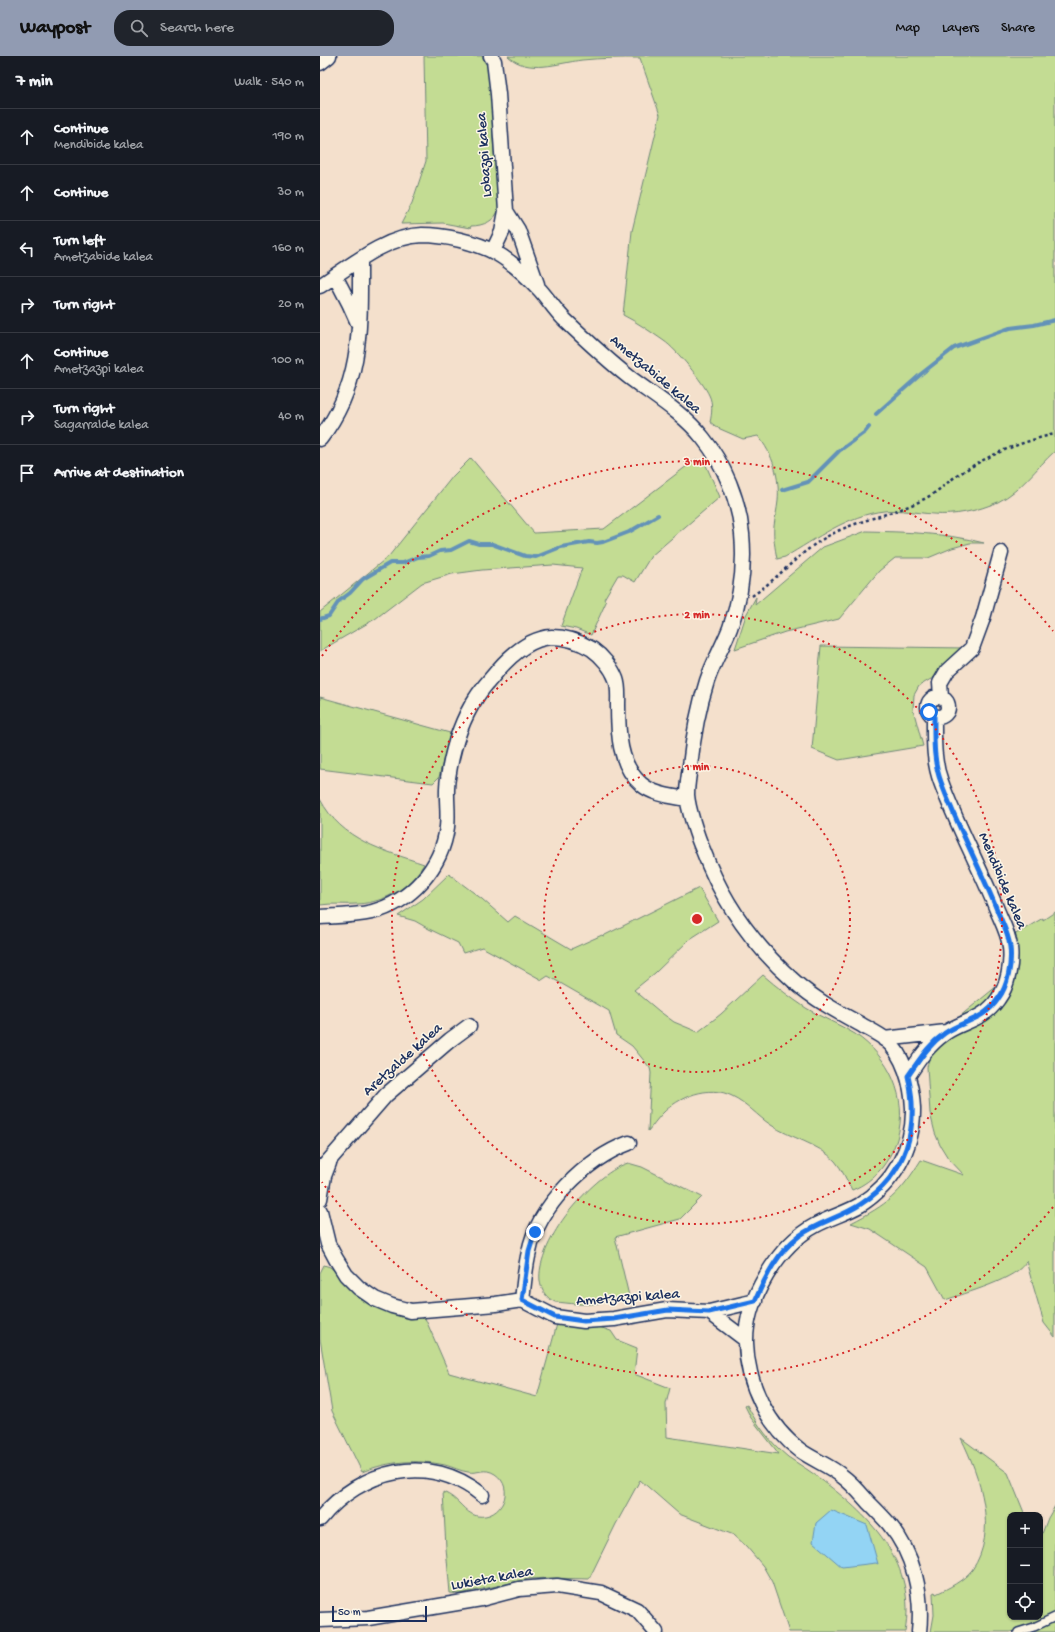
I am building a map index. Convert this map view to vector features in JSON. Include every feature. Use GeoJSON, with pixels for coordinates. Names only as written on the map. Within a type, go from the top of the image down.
{"type":"FeatureCollection","features":[{"type":"Feature","properties":{"kind":"street"},"geometry":{"type":"LineString","coordinates":[[320,63],[329,56]]}},
{"type":"Feature","properties":{"kind":"street","name":"Lobazpi kalea"},"geometry":{"type":"LineString","coordinates":[[491,56],[494,61],[498,94],[506,211],[502,232],[493,251]]}},
{"type":"Feature","properties":{"kind":"street"},"geometry":{"type":"LineString","coordinates":[[506,211],[518,230],[538,287]]}},
{"type":"Feature","properties":{"kind":"street","name":"Ametzabide kalea"},"geometry":{"type":"LineString","coordinates":[[320,286],[386,244],[418,235],[463,241],[482,246],[510,262],[538,287],[559,315],[615,365],[681,414],[703,439],[721,466],[734,497],[742,529],[744,562],[740,595],[737,606],[730,628],[707,681],[694,736],[687,799],[703,850],[727,901],[759,947],[798,985],[884,1039]]}},
{"type":"Feature","properties":{"kind":"street"},"geometry":{"type":"LineString","coordinates":[[320,440],[328,429],[344,399],[355,366],[360,331],[360,260]]}},
{"type":"Feature","properties":{"kind":"street"},"geometry":{"type":"LineString","coordinates":[[335,276],[349,302],[360,331]]}},
{"type":"Feature","properties":{"kind":"street","name":"Mendibide kalea"},"geometry":{"type":"LineString","coordinates":[[946,1032],[983,1015],[999,999],[1006,984],[1010,966],[1010,946],[988,886],[958,824],[940,781],[934,748],[934,717],[927,709],[929,702],[934,697],[941,697],[940,683],[947,671],[972,648],[983,618],[1001,553]]}},
{"type":"Feature","properties":{"kind":"street"},"geometry":{"type":"LineString","coordinates":[[320,917],[366,913],[388,907],[417,888],[428,874],[439,854],[447,826],[447,779],[457,738],[475,700],[504,664],[521,648],[540,639],[563,638],[574,641],[585,645],[604,660],[616,679],[621,746],[625,762],[629,770],[635,778],[650,790],[687,799]]}},
{"type":"Feature","properties":{"kind":"street","name":"Aretzalde kalea"},"geometry":{"type":"LineString","coordinates":[[320,1170],[386,1095],[450,1040],[469,1026]]}},
{"type":"Feature","properties":{"kind":"street"},"geometry":{"type":"LineString","coordinates":[[884,1039],[946,1032]]}},
{"type":"Feature","properties":{"kind":"street"},"geometry":{"type":"LineString","coordinates":[[908,1076],[926,1048],[946,1032]]}},
{"type":"Feature","properties":{"kind":"street"},"geometry":{"type":"LineString","coordinates":[[884,1039],[893,1048],[908,1076],[913,1107],[912,1127],[908,1144],[900,1162],[890,1179],[877,1193],[845,1213],[817,1224],[798,1237],[783,1251],[769,1270],[755,1301],[746,1340],[749,1369],[756,1391],[767,1413],[781,1432],[799,1449],[845,1478],[891,1525],[904,1546],[913,1567],[919,1592],[919,1632]]}},
{"type":"Feature","properties":{"kind":"street"},"geometry":{"type":"LineString","coordinates":[[320,1211],[328,1244],[346,1275],[359,1288],[386,1304],[411,1311],[496,1304],[522,1300],[529,1251],[535,1232],[550,1207],[575,1177],[602,1156],[617,1148],[629,1144]]}},
{"type":"Feature","properties":{"kind":"street","name":"Aretzalde kalea"},"geometry":{"type":"LineString","coordinates":[[320,1199],[324,1176],[331,1159]]}},
{"type":"Feature","properties":{"kind":"street","name":"Ametzazpi kalea"},"geometry":{"type":"LineString","coordinates":[[522,1300],[555,1317],[584,1321],[614,1319],[668,1310],[709,1312],[755,1301]]}},
{"type":"Feature","properties":{"kind":"street"},"geometry":{"type":"LineString","coordinates":[[709,1312],[746,1340]]}},
{"type":"Feature","properties":{"kind":"street"},"geometry":{"type":"LineString","coordinates":[[320,1519],[336,1502],[363,1483],[383,1475],[401,1471],[423,1471],[441,1474],[472,1487],[482,1495]]}},
{"type":"Feature","properties":{"kind":"street","name":"Lukieta kalea"},"geometry":{"type":"LineString","coordinates":[[320,1620],[368,1618],[482,1599],[519,1589],[557,1586],[602,1593],[637,1610],[656,1632]]}},
{"type":"Feature","properties":{"kind":"lane"},"geometry":{"type":"LineString","coordinates":[[1018,1632],[1034,1627],[1055,1617]]}},
{"type":"Feature","properties":{"kind":"path"},"geometry":{"type":"LineString","coordinates":[[737,606],[764,587],[823,539],[855,524],[904,509],[928,497],[959,474],[997,453],[1029,440],[1055,434]]}},
{"type":"Feature","properties":{"kind":"green space"},"geometry":{"type":"Polygon","coordinates":[[[424,56],[482,56],[485,63],[488,65],[491,82],[493,140],[499,208],[495,216],[484,224],[471,226],[470,228],[443,223],[401,224],[412,203],[426,161],[424,56]]]}},
{"type":"Feature","properties":{"kind":"green space"},"geometry":{"type":"Polygon","coordinates":[[[508,56],[1055,56],[1055,451],[1014,491],[998,502],[966,512],[949,514],[933,514],[896,510],[871,513],[845,523],[785,557],[777,559],[774,542],[774,523],[778,501],[777,475],[768,451],[763,443],[758,436],[743,439],[718,428],[710,422],[712,408],[710,398],[706,389],[689,366],[664,341],[623,315],[632,231],[660,115],[640,58],[589,59],[553,65],[534,66],[516,62],[508,56]]]}},
{"type":"Feature","properties":{"kind":"green space"},"geometry":{"type":"Polygon","coordinates":[[[471,458],[534,533],[604,529],[696,459],[705,463],[720,497],[651,556],[635,582],[623,575],[618,575],[604,599],[606,602],[591,635],[576,629],[561,626],[582,568],[553,565],[482,570],[452,574],[422,583],[375,619],[320,651],[320,612],[389,556],[453,476],[471,458]]]}},
{"type":"Feature","properties":{"kind":"green space"},"geometry":{"type":"Polygon","coordinates":[[[866,531],[941,535],[984,543],[970,543],[952,548],[928,558],[895,558],[879,571],[839,619],[785,632],[735,649],[746,615],[756,597],[755,605],[823,547],[866,531]]]}},
{"type":"Feature","properties":{"kind":"green space"},"geometry":{"type":"Polygon","coordinates":[[[821,646],[966,648],[941,673],[919,686],[914,695],[913,709],[923,746],[839,760],[812,749],[821,646]]]}},
{"type":"Feature","properties":{"kind":"green space"},"geometry":{"type":"Polygon","coordinates":[[[320,697],[450,733],[439,777],[433,783],[320,769],[320,697]]]}},
{"type":"Feature","properties":{"kind":"green space"},"geometry":{"type":"Polygon","coordinates":[[[320,799],[329,813],[340,825],[352,834],[379,848],[424,864],[418,873],[404,887],[387,897],[378,900],[358,904],[320,905],[320,799]]]}},
{"type":"Feature","properties":{"kind":"green space"},"geometry":{"type":"Polygon","coordinates":[[[449,874],[482,899],[508,922],[515,916],[571,949],[602,935],[603,936],[699,888],[718,921],[690,939],[655,973],[634,990],[674,1022],[698,1032],[721,1014],[763,975],[806,1008],[855,1034],[878,1054],[893,1079],[898,1093],[900,1123],[897,1139],[886,1162],[868,1181],[852,1190],[840,1168],[828,1155],[812,1145],[779,1130],[732,1096],[714,1091],[694,1094],[676,1102],[662,1114],[648,1131],[650,1068],[632,1046],[616,1035],[609,1011],[548,976],[542,980],[482,947],[463,953],[458,943],[415,921],[398,916],[423,899],[449,874]]]}},
{"type":"Feature","properties":{"kind":"green space"},"geometry":{"type":"Polygon","coordinates":[[[1055,912],[1055,1337],[1044,1323],[1026,1261],[1022,1267],[1013,1273],[990,1285],[945,1300],[927,1267],[870,1229],[851,1223],[892,1198],[906,1182],[921,1160],[964,1175],[948,1158],[935,1133],[930,1113],[927,1067],[932,1048],[943,1030],[1002,982],[1005,965],[1004,941],[1055,912]]]}},
{"type":"Feature","properties":{"kind":"green space"},"geometry":{"type":"Polygon","coordinates":[[[628,1163],[642,1167],[702,1197],[680,1219],[615,1237],[629,1296],[594,1304],[555,1302],[545,1294],[540,1283],[540,1270],[549,1243],[564,1218],[583,1196],[612,1170],[628,1163]]]}},
{"type":"Feature","properties":{"kind":"green space"},"geometry":{"type":"Polygon","coordinates":[[[324,1265],[330,1267],[356,1294],[371,1305],[388,1312],[425,1318],[449,1373],[537,1397],[557,1324],[596,1326],[611,1331],[617,1340],[637,1348],[634,1374],[670,1388],[666,1404],[667,1437],[779,1454],[751,1418],[745,1406],[747,1405],[755,1420],[776,1446],[788,1457],[815,1475],[859,1511],[887,1545],[898,1564],[904,1585],[907,1608],[905,1632],[789,1632],[772,1582],[763,1566],[746,1546],[734,1535],[679,1514],[640,1480],[589,1579],[528,1579],[460,1594],[450,1593],[443,1492],[453,1498],[468,1512],[477,1516],[486,1516],[493,1513],[503,1502],[505,1487],[501,1480],[491,1472],[468,1472],[434,1463],[392,1463],[362,1472],[332,1411],[320,1339],[320,1273],[324,1265]]]}},
{"type":"Feature","properties":{"kind":"green space"},"geometry":{"type":"Polygon","coordinates":[[[961,1438],[1008,1473],[1024,1512],[1007,1512],[1007,1620],[1043,1620],[1043,1531],[1055,1506],[1055,1632],[1023,1632],[1023,1629],[1010,1632],[931,1632],[934,1615],[933,1593],[935,1592],[936,1594],[951,1587],[972,1570],[980,1555],[984,1539],[984,1504],[975,1469],[961,1438]]]}},
{"type":"Feature","properties":{"kind":"water"},"geometry":{"type":"Polygon","coordinates":[[[831,1510],[867,1525],[878,1564],[842,1567],[813,1542],[816,1523],[831,1510]]]}},
{"type":"Feature","properties":{"kind":"waterway"},"geometry":{"type":"LineString","coordinates":[[876,414],[921,374],[954,348],[1010,328],[1034,325],[1055,320]]}},
{"type":"Feature","properties":{"kind":"waterway"},"geometry":{"type":"LineString","coordinates":[[782,490],[808,482],[839,451],[865,432],[869,427]]}},
{"type":"Feature","properties":{"kind":"waterway"},"geometry":{"type":"LineString","coordinates":[[320,619],[329,616],[339,601],[350,593],[363,579],[390,563],[403,563],[418,557],[429,556],[440,551],[451,550],[469,541],[479,544],[492,544],[525,556],[536,557],[561,547],[589,542],[603,542],[629,532],[658,515]]}},
{"type":"Feature","properties":{"kind":"route"},"geometry":{"type":"LineString","coordinates":[[535,1232],[529,1251],[522,1300],[555,1317],[584,1321],[614,1319],[668,1310],[709,1312],[755,1301],[769,1270],[783,1251],[798,1237],[817,1224],[845,1213],[861,1204],[877,1193],[890,1179],[908,1144],[912,1127],[913,1107],[908,1076],[926,1048],[946,1032],[983,1015],[999,999],[1006,984],[1010,966],[1010,946],[1006,932],[988,886],[958,824],[940,781],[934,748],[934,717],[929,712]]}}]}
